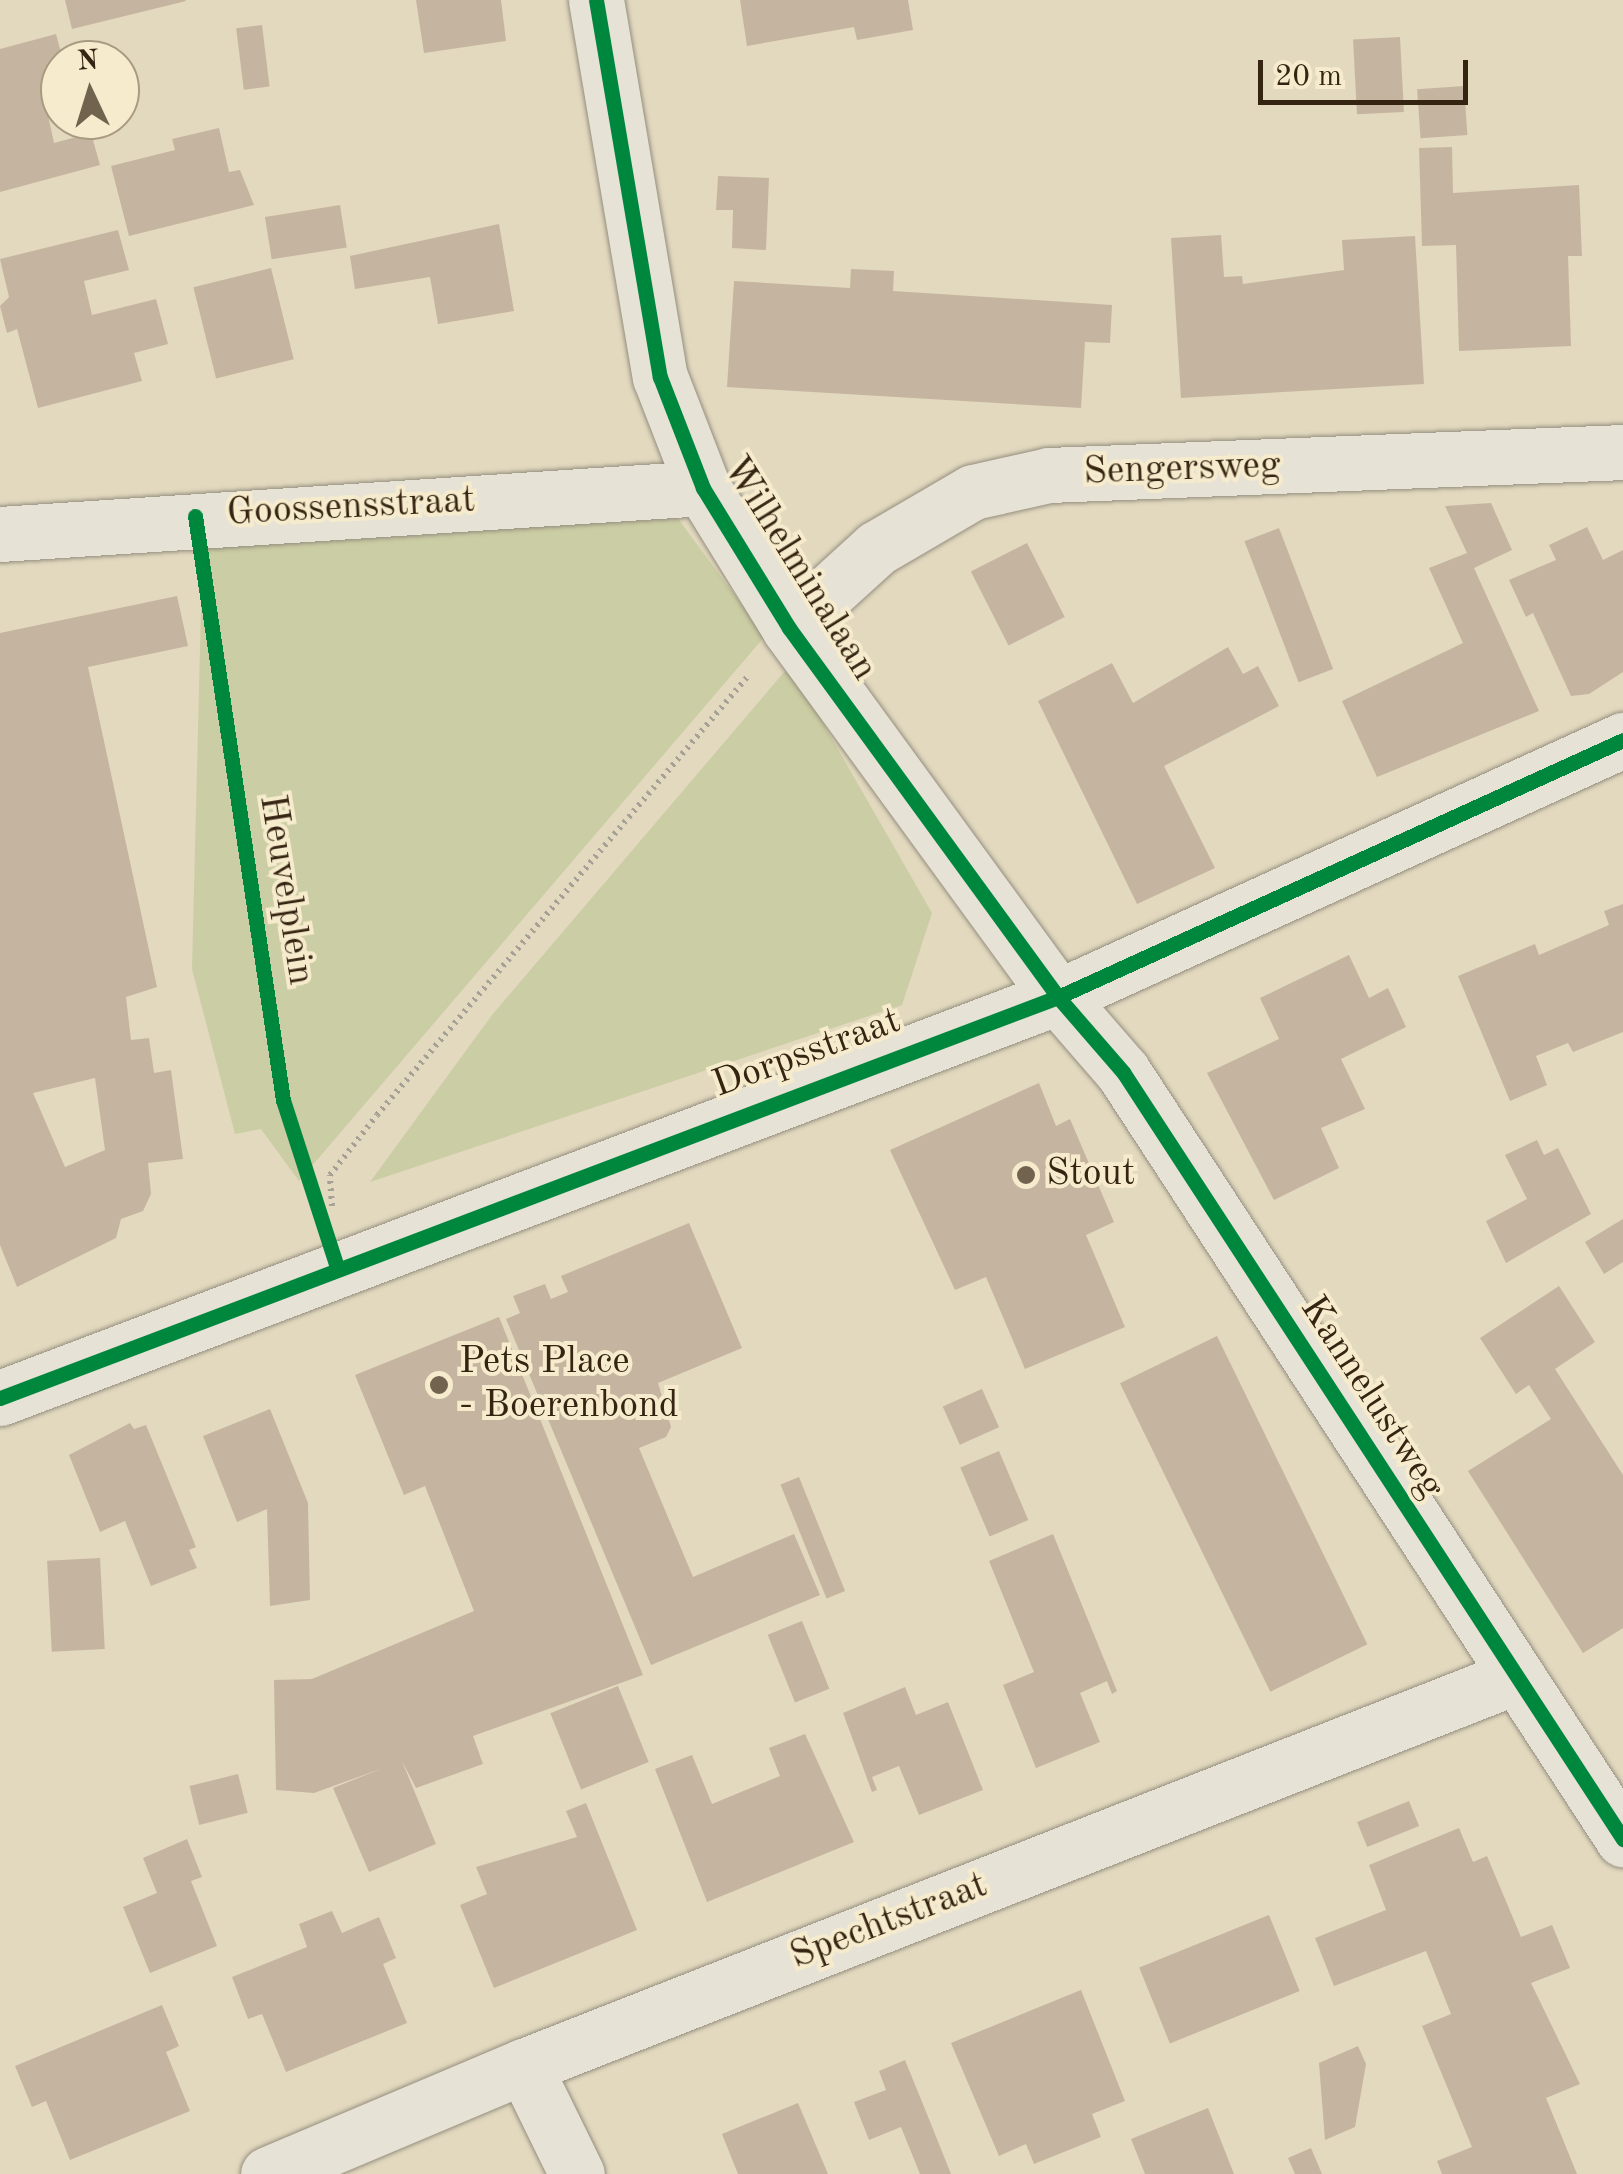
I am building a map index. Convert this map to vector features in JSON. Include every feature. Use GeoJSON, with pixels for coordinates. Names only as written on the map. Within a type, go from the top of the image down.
{"type":"FeatureCollection","features":[{"type":"Feature","properties":{"kind":"street","name":"Wilhelminalaan"},"geometry":{"type":"LineString","coordinates":[[596,0],[660,377],[703,488],[789,628],[1058,996]]}},
{"type":"Feature","properties":{"kind":"street","name":"Sengersweg"},"geometry":{"type":"LineString","coordinates":[[789,628],[893,539],[973,492],[1049,476],[1623,452]]}},
{"type":"Feature","properties":{"kind":"street","name":"Goossensstraat"},"geometry":{"type":"LineString","coordinates":[[0,534],[703,488]]}},
{"type":"Feature","properties":{"kind":"street","name":"Dorpsstraat"},"geometry":{"type":"LineString","coordinates":[[0,1398],[1058,996],[1623,740]]}},
{"type":"Feature","properties":{"kind":"street","name":"Kannelustweg"},"geometry":{"type":"LineString","coordinates":[[1058,996],[1124,1072],[1512,1678],[1623,1840]]}},
{"type":"Feature","properties":{"kind":"street","name":"Spechtstraat"},"geometry":{"type":"LineString","coordinates":[[268,2174],[524,2066],[1512,1678]]}},
{"type":"Feature","properties":{"kind":"street"},"geometry":{"type":"LineString","coordinates":[[524,2066],[577,2174]]}},
{"type":"Feature","properties":{"kind":"path"},"geometry":{"type":"LineString","coordinates":[[337,1268],[330,1175],[789,628]]}},
{"type":"Feature","properties":{"kind":"path"},"geometry":{"type":"LineString","coordinates":[[313,1193],[337,1268]]}},
{"type":"Feature","properties":{"kind":"green space"},"geometry":{"type":"Polygon","coordinates":[[[676,516],[765,636],[299,1181],[261,1129],[235,1134],[192,969],[203,529],[676,516]]]}},
{"type":"Feature","properties":{"kind":"green space"},"geometry":{"type":"Polygon","coordinates":[[[785,671],[801,685],[932,913],[902,1005],[370,1182],[492,1015],[785,671]]]}},
{"type":"Feature","properties":{"kind":"building"},"geometry":{"type":"Polygon","coordinates":[[[65,0],[185,0],[186,1],[72,29],[65,0]]]}},
{"type":"Feature","properties":{"kind":"building"},"geometry":{"type":"Polygon","coordinates":[[[416,0],[501,0],[506,41],[424,53],[416,0]]]}},
{"type":"Feature","properties":{"kind":"building"},"geometry":{"type":"Polygon","coordinates":[[[740,0],[908,0],[913,30],[857,40],[854,27],[747,46],[740,0]]]}},
{"type":"Feature","properties":{"kind":"building"},"geometry":{"type":"Polygon","coordinates":[[[262,25],[270,87],[244,90],[236,28],[262,25]]]}},
{"type":"Feature","properties":{"kind":"building"},"geometry":{"type":"Polygon","coordinates":[[[56,34],[58,40],[40,40],[40,140],[93,140],[100,165],[0,192],[0,49],[56,34]]]}},
{"type":"Feature","properties":{"kind":"building"},"geometry":{"type":"Polygon","coordinates":[[[1400,37],[1404,112],[1357,114],[1353,39],[1400,37]]]}},
{"type":"Feature","properties":{"kind":"building"},"geometry":{"type":"Polygon","coordinates":[[[1464,86],[1467,135],[1421,138],[1417,89],[1464,86]]]}},
{"type":"Feature","properties":{"kind":"building"},"geometry":{"type":"Polygon","coordinates":[[[219,128],[229,172],[240,170],[254,205],[129,236],[111,166],[175,150],[172,139],[219,128]]]}},
{"type":"Feature","properties":{"kind":"building"},"geometry":{"type":"Polygon","coordinates":[[[1452,147],[1453,193],[1579,185],[1582,256],[1568,256],[1571,346],[1459,351],[1456,245],[1422,246],[1419,148],[1452,147]]]}},
{"type":"Feature","properties":{"kind":"building"},"geometry":{"type":"Polygon","coordinates":[[[718,176],[769,178],[766,250],[732,248],[733,210],[716,210],[718,176]]]}},
{"type":"Feature","properties":{"kind":"building"},"geometry":{"type":"Polygon","coordinates":[[[340,205],[347,247],[272,259],[265,217],[340,205]]]}},
{"type":"Feature","properties":{"kind":"building"},"geometry":{"type":"Polygon","coordinates":[[[499,224],[514,311],[438,324],[430,277],[355,289],[350,256],[499,224]]]}},
{"type":"Feature","properties":{"kind":"building"},"geometry":{"type":"Polygon","coordinates":[[[118,230],[129,270],[84,281],[92,315],[156,299],[168,344],[134,353],[142,381],[38,408],[17,329],[7,333],[0,306],[9,297],[0,259],[118,230]]]}},
{"type":"Feature","properties":{"kind":"building"},"geometry":{"type":"Polygon","coordinates":[[[1221,235],[1224,277],[1242,276],[1243,284],[1344,270],[1342,240],[1415,236],[1424,384],[1181,398],[1171,238],[1221,235]]]}},
{"type":"Feature","properties":{"kind":"building"},"geometry":{"type":"Polygon","coordinates":[[[271,268],[294,359],[216,379],[193,287],[271,268]]]}},
{"type":"Feature","properties":{"kind":"building"},"geometry":{"type":"Polygon","coordinates":[[[851,269],[894,271],[893,291],[1112,305],[1110,343],[1085,342],[1081,408],[727,387],[734,281],[850,288],[851,269]]]}},
{"type":"Feature","properties":{"kind":"building"},"geometry":{"type":"Polygon","coordinates":[[[1491,503],[1512,550],[1474,568],[1539,711],[1377,777],[1342,701],[1463,643],[1429,568],[1467,553],[1445,506],[1491,503]]]}},
{"type":"Feature","properties":{"kind":"building"},"geometry":{"type":"Polygon","coordinates":[[[1587,527],[1603,560],[1623,550],[1623,672],[1589,694],[1571,696],[1533,613],[1526,617],[1509,580],[1556,560],[1549,545],[1587,527]]]}},
{"type":"Feature","properties":{"kind":"building"},"geometry":{"type":"Polygon","coordinates":[[[1279,528],[1333,669],[1299,682],[1244,541],[1279,528]]]}},
{"type":"Feature","properties":{"kind":"building"},"geometry":{"type":"Polygon","coordinates":[[[1027,543],[1065,617],[1009,646],[971,572],[1027,543]]]}},
{"type":"Feature","properties":{"kind":"building"},"geometry":{"type":"Polygon","coordinates":[[[177,596],[188,646],[88,667],[157,987],[126,997],[131,1040],[149,1038],[154,1073],[171,1070],[183,1159],[148,1163],[151,1194],[143,1211],[121,1219],[116,1238],[17,1287],[0,1245],[0,633],[177,596]],[[95,1078],[33,1093],[65,1167],[105,1150],[95,1078]]]}},
{"type":"Feature","properties":{"kind":"building"},"geometry":{"type":"Polygon","coordinates":[[[1228,647],[1243,674],[1258,666],[1279,706],[1164,766],[1215,868],[1137,904],[1038,701],[1112,663],[1133,703],[1228,647]]]}},
{"type":"Feature","properties":{"kind":"building"},"geometry":{"type":"Polygon","coordinates":[[[1623,904],[1623,1032],[1573,1052],[1568,1043],[1536,1056],[1547,1085],[1510,1101],[1458,976],[1535,944],[1539,955],[1609,925],[1604,911],[1623,904]]]}},
{"type":"Feature","properties":{"kind":"building"},"geometry":{"type":"Polygon","coordinates":[[[1349,955],[1369,998],[1388,988],[1406,1027],[1341,1059],[1365,1109],[1321,1128],[1339,1168],[1274,1200],[1207,1073],[1279,1039],[1260,998],[1349,955]]]}},
{"type":"Feature","properties":{"kind":"building"},"geometry":{"type":"Polygon","coordinates":[[[1039,1083],[1056,1126],[1070,1119],[1114,1222],[1086,1235],[1125,1327],[1025,1369],[986,1277],[955,1290],[890,1150],[1039,1083]]]}},
{"type":"Feature","properties":{"kind":"building"},"geometry":{"type":"Polygon","coordinates":[[[1537,1140],[1544,1155],[1558,1148],[1591,1214],[1506,1263],[1486,1221],[1527,1199],[1505,1155],[1537,1140]]]}},
{"type":"Feature","properties":{"kind":"building"},"geometry":{"type":"Polygon","coordinates":[[[1623,1219],[1623,1262],[1604,1274],[1585,1242],[1623,1219]]]}},
{"type":"Feature","properties":{"kind":"building"},"geometry":{"type":"Polygon","coordinates":[[[689,1223],[742,1348],[658,1383],[671,1427],[666,1437],[639,1448],[693,1577],[794,1534],[820,1595],[651,1665],[506,1319],[520,1313],[513,1296],[545,1284],[551,1299],[568,1292],[561,1276],[689,1223]]]}},
{"type":"Feature","properties":{"kind":"building"},"geometry":{"type":"Polygon","coordinates":[[[1559,1286],[1595,1342],[1555,1369],[1623,1475],[1623,1628],[1583,1653],[1468,1471],[1551,1419],[1529,1385],[1516,1394],[1480,1338],[1559,1286]]]}},
{"type":"Feature","properties":{"kind":"building"},"geometry":{"type":"Polygon","coordinates":[[[499,1317],[643,1675],[473,1736],[483,1764],[416,1788],[402,1761],[436,1844],[369,1872],[333,1788],[383,1768],[314,1793],[276,1790],[274,1680],[312,1679],[474,1611],[425,1486],[404,1495],[355,1375],[499,1317]]]}},
{"type":"Feature","properties":{"kind":"building"},"geometry":{"type":"Polygon","coordinates":[[[1217,1336],[1367,1644],[1270,1692],[1120,1383],[1217,1336]]]}},
{"type":"Feature","properties":{"kind":"building"},"geometry":{"type":"Polygon","coordinates":[[[982,1389],[999,1427],[960,1445],[943,1406],[982,1389]]]}},
{"type":"Feature","properties":{"kind":"building"},"geometry":{"type":"Polygon","coordinates":[[[270,1409],[308,1503],[310,1600],[270,1606],[267,1509],[237,1522],[203,1436],[270,1409]]]}},
{"type":"Feature","properties":{"kind":"building"},"geometry":{"type":"Polygon","coordinates":[[[130,1423],[134,1429],[146,1425],[196,1547],[189,1550],[197,1568],[151,1586],[125,1521],[100,1532],[69,1455],[130,1423]]]}},
{"type":"Feature","properties":{"kind":"building"},"geometry":{"type":"Polygon","coordinates":[[[999,1451],[1028,1520],[990,1536],[960,1467],[999,1451]]]}},
{"type":"Feature","properties":{"kind":"building"},"geometry":{"type":"Polygon","coordinates":[[[799,1477],[845,1591],[827,1599],[780,1484],[799,1477]]]}},
{"type":"Feature","properties":{"kind":"building"},"geometry":{"type":"Polygon","coordinates":[[[1053,1534],[1117,1691],[1112,1694],[1107,1681],[1080,1693],[1100,1742],[1036,1768],[1003,1685],[1034,1672],[989,1561],[1053,1534]]]}},
{"type":"Feature","properties":{"kind":"building"},"geometry":{"type":"Polygon","coordinates":[[[100,1558],[105,1649],[52,1652],[47,1561],[100,1558]]]}},
{"type":"Feature","properties":{"kind":"building"},"geometry":{"type":"Polygon","coordinates":[[[802,1621],[829,1689],[795,1703],[768,1635],[802,1621]]]}},
{"type":"Feature","properties":{"kind":"building"},"geometry":{"type":"Polygon","coordinates":[[[618,1686],[649,1762],[581,1789],[550,1713],[618,1686]]]}},
{"type":"Feature","properties":{"kind":"building"},"geometry":{"type":"Polygon","coordinates":[[[905,1687],[916,1715],[948,1702],[983,1790],[919,1815],[899,1766],[872,1777],[877,1790],[872,1792],[843,1713],[905,1687]]]}},
{"type":"Feature","properties":{"kind":"building"},"geometry":{"type":"Polygon","coordinates":[[[805,1734],[854,1842],[707,1902],[655,1769],[692,1755],[712,1804],[780,1776],[769,1748],[805,1734]]]}},
{"type":"Feature","properties":{"kind":"building"},"geometry":{"type":"Polygon","coordinates":[[[238,1774],[248,1813],[199,1825],[189,1786],[238,1774]]]}},
{"type":"Feature","properties":{"kind":"building"},"geometry":{"type":"Polygon","coordinates":[[[1409,1801],[1419,1826],[1367,1847],[1357,1822],[1409,1801]]]}},
{"type":"Feature","properties":{"kind":"building"},"geometry":{"type":"Polygon","coordinates":[[[586,1803],[637,1930],[494,1988],[460,1905],[487,1894],[476,1867],[577,1837],[566,1811],[586,1803]]]}},
{"type":"Feature","properties":{"kind":"building"},"geometry":{"type":"Polygon","coordinates":[[[1459,1828],[1473,1862],[1487,1856],[1521,1937],[1552,1925],[1570,1968],[1531,1983],[1580,2084],[1546,2098],[1577,2174],[1442,2174],[1437,2161],[1472,2147],[1422,2026],[1451,2014],[1426,1951],[1334,1986],[1315,1938],[1386,1910],[1369,1865],[1459,1828]]]}},
{"type":"Feature","properties":{"kind":"building"},"geometry":{"type":"Polygon","coordinates":[[[187,1839],[202,1877],[191,1881],[217,1946],[150,1973],[123,1907],[157,1893],[143,1858],[187,1839]]]}},
{"type":"Feature","properties":{"kind":"building"},"geometry":{"type":"Polygon","coordinates":[[[332,1911],[342,1933],[379,1917],[396,1958],[383,1964],[407,2023],[286,2072],[262,2014],[248,2019],[232,1977],[307,1947],[299,1924],[332,1911]]]}},
{"type":"Feature","properties":{"kind":"building"},"geometry":{"type":"Polygon","coordinates":[[[1269,1915],[1300,1991],[1170,2043],[1139,1967],[1269,1915]]]}},
{"type":"Feature","properties":{"kind":"building"},"geometry":{"type":"Polygon","coordinates":[[[1081,1990],[1125,2101],[1092,2114],[1101,2137],[1034,2164],[1026,2144],[999,2156],[951,2043],[1081,1990]]]}},
{"type":"Feature","properties":{"kind":"building"},"geometry":{"type":"Polygon","coordinates":[[[162,2005],[179,2046],[166,2052],[190,2111],[70,2160],[46,2101],[32,2107],[15,2066],[162,2005]]]}},
{"type":"Feature","properties":{"kind":"building"},"geometry":{"type":"Polygon","coordinates":[[[1358,2046],[1366,2064],[1355,2127],[1325,2140],[1319,2063],[1358,2046]]]}},
{"type":"Feature","properties":{"kind":"building"},"geometry":{"type":"Polygon","coordinates":[[[905,2060],[951,2174],[920,2174],[901,2127],[869,2140],[854,2102],[886,2090],[879,2071],[905,2060]]]}},
{"type":"Feature","properties":{"kind":"building"},"geometry":{"type":"Polygon","coordinates":[[[798,2103],[828,2174],[738,2174],[722,2134],[798,2103]]]}},
{"type":"Feature","properties":{"kind":"building"},"geometry":{"type":"Polygon","coordinates":[[[1208,2108],[1234,2174],[1145,2174],[1131,2139],[1208,2108]]]}},
{"type":"Feature","properties":{"kind":"building"},"geometry":{"type":"Polygon","coordinates":[[[1311,2148],[1322,2174],[1295,2174],[1288,2158],[1311,2148]]]}},
{"type":"Feature","properties":{"kind":"cycle path"},"geometry":{"type":"LineString","coordinates":[[596,0],[660,377],[703,488],[789,628],[1058,997],[1123,1072],[1623,1839]]}},
{"type":"Feature","properties":{"kind":"cycle path","name":"Heuvelplein"},"geometry":{"type":"LineString","coordinates":[[195,516],[283,1100],[337,1267]]}},
{"type":"Feature","properties":{"kind":"cycle path"},"geometry":{"type":"LineString","coordinates":[[0,1398],[1058,997],[1623,740]]}},
{"type":"Feature","properties":{"kind":"place","name":"Stout"},"geometry":{"type":"Point","coordinates":[1026,1175]}},
{"type":"Feature","properties":{"kind":"place","name":"Pets Place - Boerenbond"},"geometry":{"type":"Point","coordinates":[439,1385]}}]}
